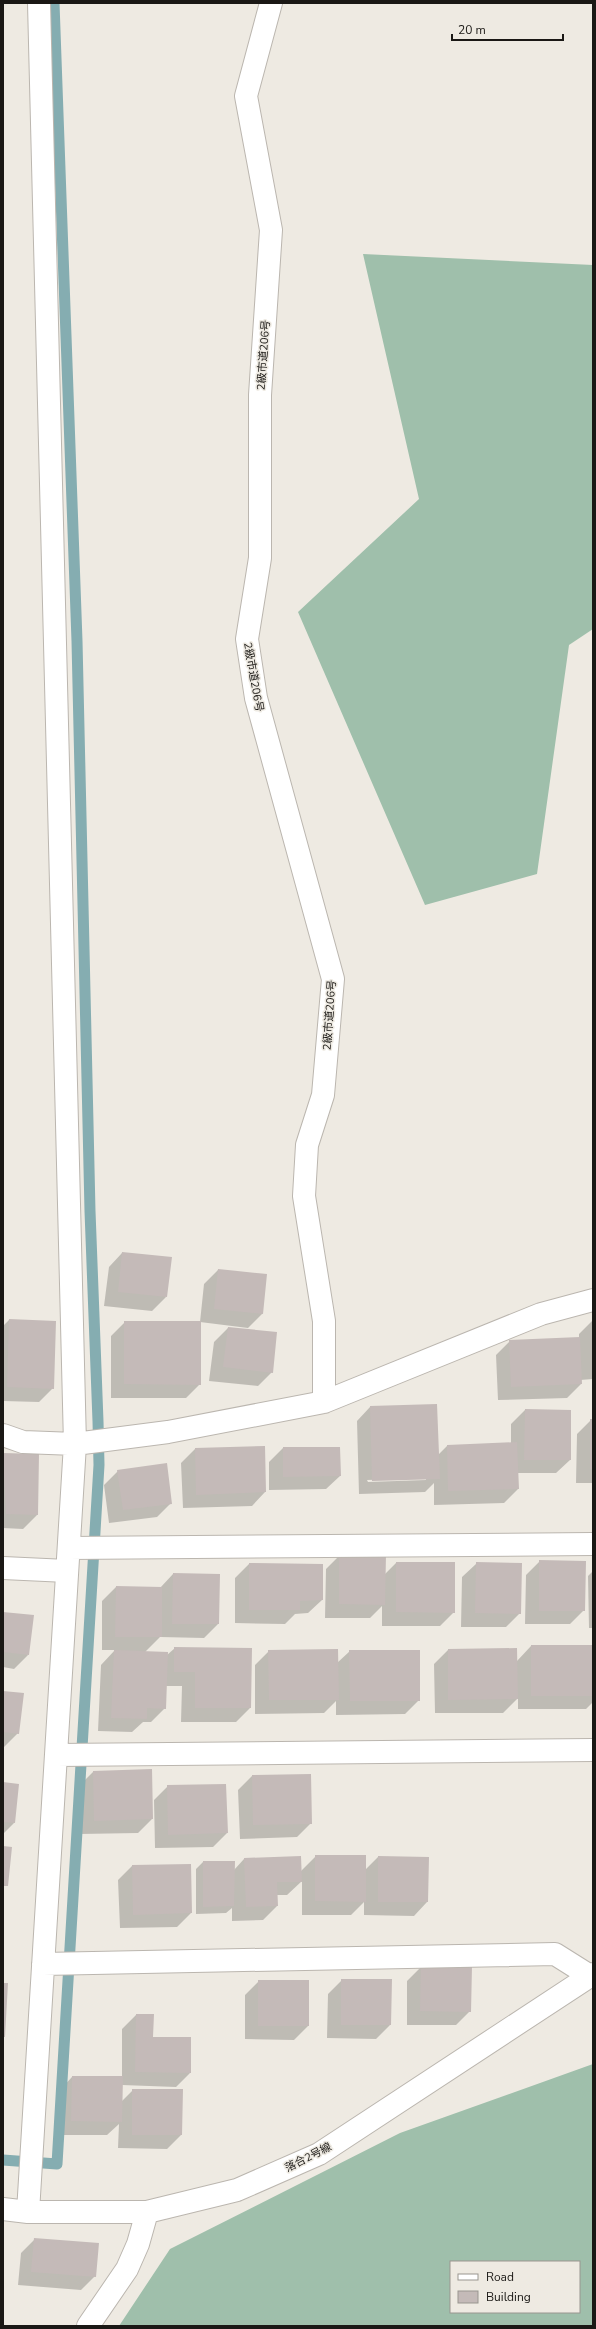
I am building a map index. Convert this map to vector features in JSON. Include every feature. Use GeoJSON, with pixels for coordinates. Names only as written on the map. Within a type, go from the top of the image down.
{"type":"FeatureCollection","features":[{"type":"Feature","properties":{"kind":"street"},"geometry":{"type":"LineString","coordinates":[[28,2212],[75,1444],[40,3]]}},
{"type":"Feature","properties":{"kind":"street","name":"2級市道206号"},"geometry":{"type":"LineString","coordinates":[[271,3],[246,96],[271,230],[260,395],[260,558],[247,639],[256,698],[333,980],[323,1095],[307,1145],[304,1196],[324,1321],[324,1402]]}},
{"type":"Feature","properties":{"kind":"street"},"geometry":{"type":"LineString","coordinates":[[3,1434],[23,1442],[75,1444],[168,1432],[324,1402],[541,1314],[593,1300]]}},
{"type":"Feature","properties":{"kind":"street"},"geometry":{"type":"LineString","coordinates":[[69,1548],[593,1544]]}},
{"type":"Feature","properties":{"kind":"street"},"geometry":{"type":"LineString","coordinates":[[3,1568],[67,1571]]}},
{"type":"Feature","properties":{"kind":"street"},"geometry":{"type":"LineString","coordinates":[[56,1755],[593,1750]]}},
{"type":"Feature","properties":{"kind":"street"},"geometry":{"type":"LineString","coordinates":[[43,1964],[555,1954],[592,1975]]}},
{"type":"Feature","properties":{"kind":"street","name":"落合2号線"},"geometry":{"type":"LineString","coordinates":[[3,2209],[28,2212],[147,2212],[238,2190],[319,2154],[592,1975]]}},
{"type":"Feature","properties":{"kind":"street"},"geometry":{"type":"LineString","coordinates":[[95,2323],[127,2269],[138,2244],[147,2212]]}},
{"type":"Feature","properties":{"kind":"green space"},"geometry":{"type":"Polygon","coordinates":[[[363,254],[593,265],[593,629],[569,645],[537,874],[425,905],[298,612],[419,499],[363,254]]]}},
{"type":"Feature","properties":{"kind":"green space"},"geometry":{"type":"Polygon","coordinates":[[[593,2064],[593,2326],[119,2326],[170,2249],[400,2133],[593,2064]]]}},
{"type":"Feature","properties":{"kind":"building"},"geometry":{"type":"Polygon","coordinates":[[[122,1252],[172,1257],[167,1297],[118,1292],[122,1252]]]}},
{"type":"Feature","properties":{"kind":"building"},"geometry":{"type":"Polygon","coordinates":[[[218,1269],[267,1274],[263,1314],[214,1309],[218,1269]]]}},
{"type":"Feature","properties":{"kind":"building"},"geometry":{"type":"Polygon","coordinates":[[[9,1319],[56,1321],[54,1389],[7,1387],[9,1319]]]}},
{"type":"Feature","properties":{"kind":"building"},"geometry":{"type":"Polygon","coordinates":[[[124,1321],[201,1321],[201,1385],[124,1384],[124,1321]]]}},
{"type":"Feature","properties":{"kind":"building"},"geometry":{"type":"Polygon","coordinates":[[[228,1327],[277,1332],[273,1373],[223,1367],[228,1327]]]}},
{"type":"Feature","properties":{"kind":"building"},"geometry":{"type":"Polygon","coordinates":[[[580,1337],[582,1384],[511,1387],[509,1340],[580,1337]]]}},
{"type":"Feature","properties":{"kind":"building"},"geometry":{"type":"Polygon","coordinates":[[[437,1404],[440,1479],[372,1481],[370,1406],[437,1404]]]}},
{"type":"Feature","properties":{"kind":"building"},"geometry":{"type":"Polygon","coordinates":[[[525,1409],[571,1410],[571,1460],[524,1460],[525,1409]]]}},
{"type":"Feature","properties":{"kind":"building"},"geometry":{"type":"Polygon","coordinates":[[[590,1419],[593,1419],[593,1469],[590,1469],[590,1419]]]}},
{"type":"Feature","properties":{"kind":"building"},"geometry":{"type":"Polygon","coordinates":[[[517,1442],[519,1489],[448,1491],[447,1445],[517,1442]]]}},
{"type":"Feature","properties":{"kind":"building"},"geometry":{"type":"Polygon","coordinates":[[[265,1446],[266,1492],[196,1495],[195,1448],[265,1446]]]}},
{"type":"Feature","properties":{"kind":"building"},"geometry":{"type":"Polygon","coordinates":[[[283,1447],[340,1447],[341,1476],[283,1477],[283,1447]]]}},
{"type":"Feature","properties":{"kind":"building"},"geometry":{"type":"Polygon","coordinates":[[[3,1453],[39,1454],[38,1515],[6,1514],[3,1453]]]}},
{"type":"Feature","properties":{"kind":"building"},"geometry":{"type":"Polygon","coordinates":[[[167,1463],[172,1504],[123,1510],[117,1470],[167,1463]]]}},
{"type":"Feature","properties":{"kind":"building"},"geometry":{"type":"Polygon","coordinates":[[[339,1554],[386,1554],[385,1605],[339,1604],[339,1554]]]}},
{"type":"Feature","properties":{"kind":"building"},"geometry":{"type":"Polygon","coordinates":[[[539,1560],[586,1561],[585,1611],[539,1611],[539,1560]]]}},
{"type":"Feature","properties":{"kind":"building"},"geometry":{"type":"Polygon","coordinates":[[[396,1562],[455,1562],[455,1613],[396,1612],[396,1562]]]}},
{"type":"Feature","properties":{"kind":"building"},"geometry":{"type":"Polygon","coordinates":[[[476,1562],[522,1563],[521,1614],[475,1613],[476,1562]]]}},
{"type":"Feature","properties":{"kind":"building"},"geometry":{"type":"Polygon","coordinates":[[[249,1563],[323,1564],[323,1600],[300,1601],[300,1610],[249,1610],[249,1563]]]}},
{"type":"Feature","properties":{"kind":"building"},"geometry":{"type":"Polygon","coordinates":[[[173,1573],[220,1574],[219,1624],[172,1624],[173,1573]]]}},
{"type":"Feature","properties":{"kind":"building"},"geometry":{"type":"Polygon","coordinates":[[[116,1586],[162,1587],[162,1637],[115,1637],[116,1586]]]}},
{"type":"Feature","properties":{"kind":"building"},"geometry":{"type":"Polygon","coordinates":[[[3,1612],[34,1615],[29,1655],[3,1652],[3,1612]]]}},
{"type":"Feature","properties":{"kind":"building"},"geometry":{"type":"Polygon","coordinates":[[[531,1645],[593,1645],[593,1696],[531,1696],[531,1645]]]}},
{"type":"Feature","properties":{"kind":"building"},"geometry":{"type":"Polygon","coordinates":[[[174,1647],[252,1648],[251,1708],[195,1708],[195,1672],[174,1672],[174,1647]]]}},
{"type":"Feature","properties":{"kind":"building"},"geometry":{"type":"Polygon","coordinates":[[[517,1648],[518,1699],[448,1700],[448,1649],[517,1648]]]}},
{"type":"Feature","properties":{"kind":"building"},"geometry":{"type":"Polygon","coordinates":[[[338,1649],[339,1700],[269,1700],[268,1650],[338,1649]]]}},
{"type":"Feature","properties":{"kind":"building"},"geometry":{"type":"Polygon","coordinates":[[[114,1650],[168,1652],[166,1709],[147,1708],[147,1719],[111,1718],[114,1650]]]}},
{"type":"Feature","properties":{"kind":"building"},"geometry":{"type":"Polygon","coordinates":[[[349,1650],[420,1650],[420,1701],[350,1701],[349,1650]]]}},
{"type":"Feature","properties":{"kind":"building"},"geometry":{"type":"Polygon","coordinates":[[[3,1691],[24,1693],[19,1734],[3,1732],[3,1691]]]}},
{"type":"Feature","properties":{"kind":"building"},"geometry":{"type":"Polygon","coordinates":[[[152,1769],[153,1819],[94,1821],[93,1771],[152,1769]]]}},
{"type":"Feature","properties":{"kind":"building"},"geometry":{"type":"Polygon","coordinates":[[[311,1774],[312,1824],[253,1825],[252,1775],[311,1774]]]}},
{"type":"Feature","properties":{"kind":"building"},"geometry":{"type":"Polygon","coordinates":[[[3,1782],[19,1784],[15,1823],[3,1822],[3,1782]]]}},
{"type":"Feature","properties":{"kind":"building"},"geometry":{"type":"Polygon","coordinates":[[[226,1784],[228,1833],[168,1835],[167,1785],[226,1784]]]}},
{"type":"Feature","properties":{"kind":"building"},"geometry":{"type":"Polygon","coordinates":[[[3,1846],[12,1847],[8,1886],[3,1886],[3,1846]]]}},
{"type":"Feature","properties":{"kind":"building"},"geometry":{"type":"Polygon","coordinates":[[[315,1855],[366,1855],[366,1902],[315,1901],[315,1855]]]}},
{"type":"Feature","properties":{"kind":"building"},"geometry":{"type":"Polygon","coordinates":[[[301,1856],[302,1882],[277,1882],[278,1906],[246,1907],[244,1858],[301,1856]]]}},
{"type":"Feature","properties":{"kind":"building"},"geometry":{"type":"Polygon","coordinates":[[[378,1856],[429,1857],[428,1902],[378,1902],[378,1856]]]}},
{"type":"Feature","properties":{"kind":"building"},"geometry":{"type":"Polygon","coordinates":[[[203,1861],[235,1861],[234,1906],[203,1907],[203,1861]]]}},
{"type":"Feature","properties":{"kind":"building"},"geometry":{"type":"Polygon","coordinates":[[[191,1864],[192,1913],[133,1915],[132,1865],[191,1864]]]}},
{"type":"Feature","properties":{"kind":"building"},"geometry":{"type":"Polygon","coordinates":[[[421,1966],[472,1966],[471,2012],[420,2011],[421,1966]]]}},
{"type":"Feature","properties":{"kind":"building"},"geometry":{"type":"Polygon","coordinates":[[[341,1979],[392,1979],[391,2025],[341,2025],[341,1979]]]}},
{"type":"Feature","properties":{"kind":"building"},"geometry":{"type":"Polygon","coordinates":[[[258,1980],[309,1980],[309,2026],[258,2026],[258,1980]]]}},
{"type":"Feature","properties":{"kind":"building"},"geometry":{"type":"Polygon","coordinates":[[[3,1983],[8,1983],[5,2037],[3,2037],[3,1983]]]}},
{"type":"Feature","properties":{"kind":"building"},"geometry":{"type":"Polygon","coordinates":[[[136,2014],[154,2014],[153,2037],[191,2037],[191,2073],[135,2072],[136,2014]]]}},
{"type":"Feature","properties":{"kind":"building"},"geometry":{"type":"Polygon","coordinates":[[[72,2076],[123,2076],[122,2122],[71,2121],[72,2076]]]}},
{"type":"Feature","properties":{"kind":"building"},"geometry":{"type":"Polygon","coordinates":[[[132,2089],[183,2089],[182,2135],[132,2135],[132,2089]]]}},
{"type":"Feature","properties":{"kind":"building"},"geometry":{"type":"Polygon","coordinates":[[[34,2238],[99,2243],[96,2277],[31,2272],[34,2238]]]}},
{"type":"Feature","properties":{"kind":"waterway"},"geometry":{"type":"LineString","coordinates":[[3,2160],[57,2164],[99,1465],[90,1211],[77,641],[54,3]]}}]}
